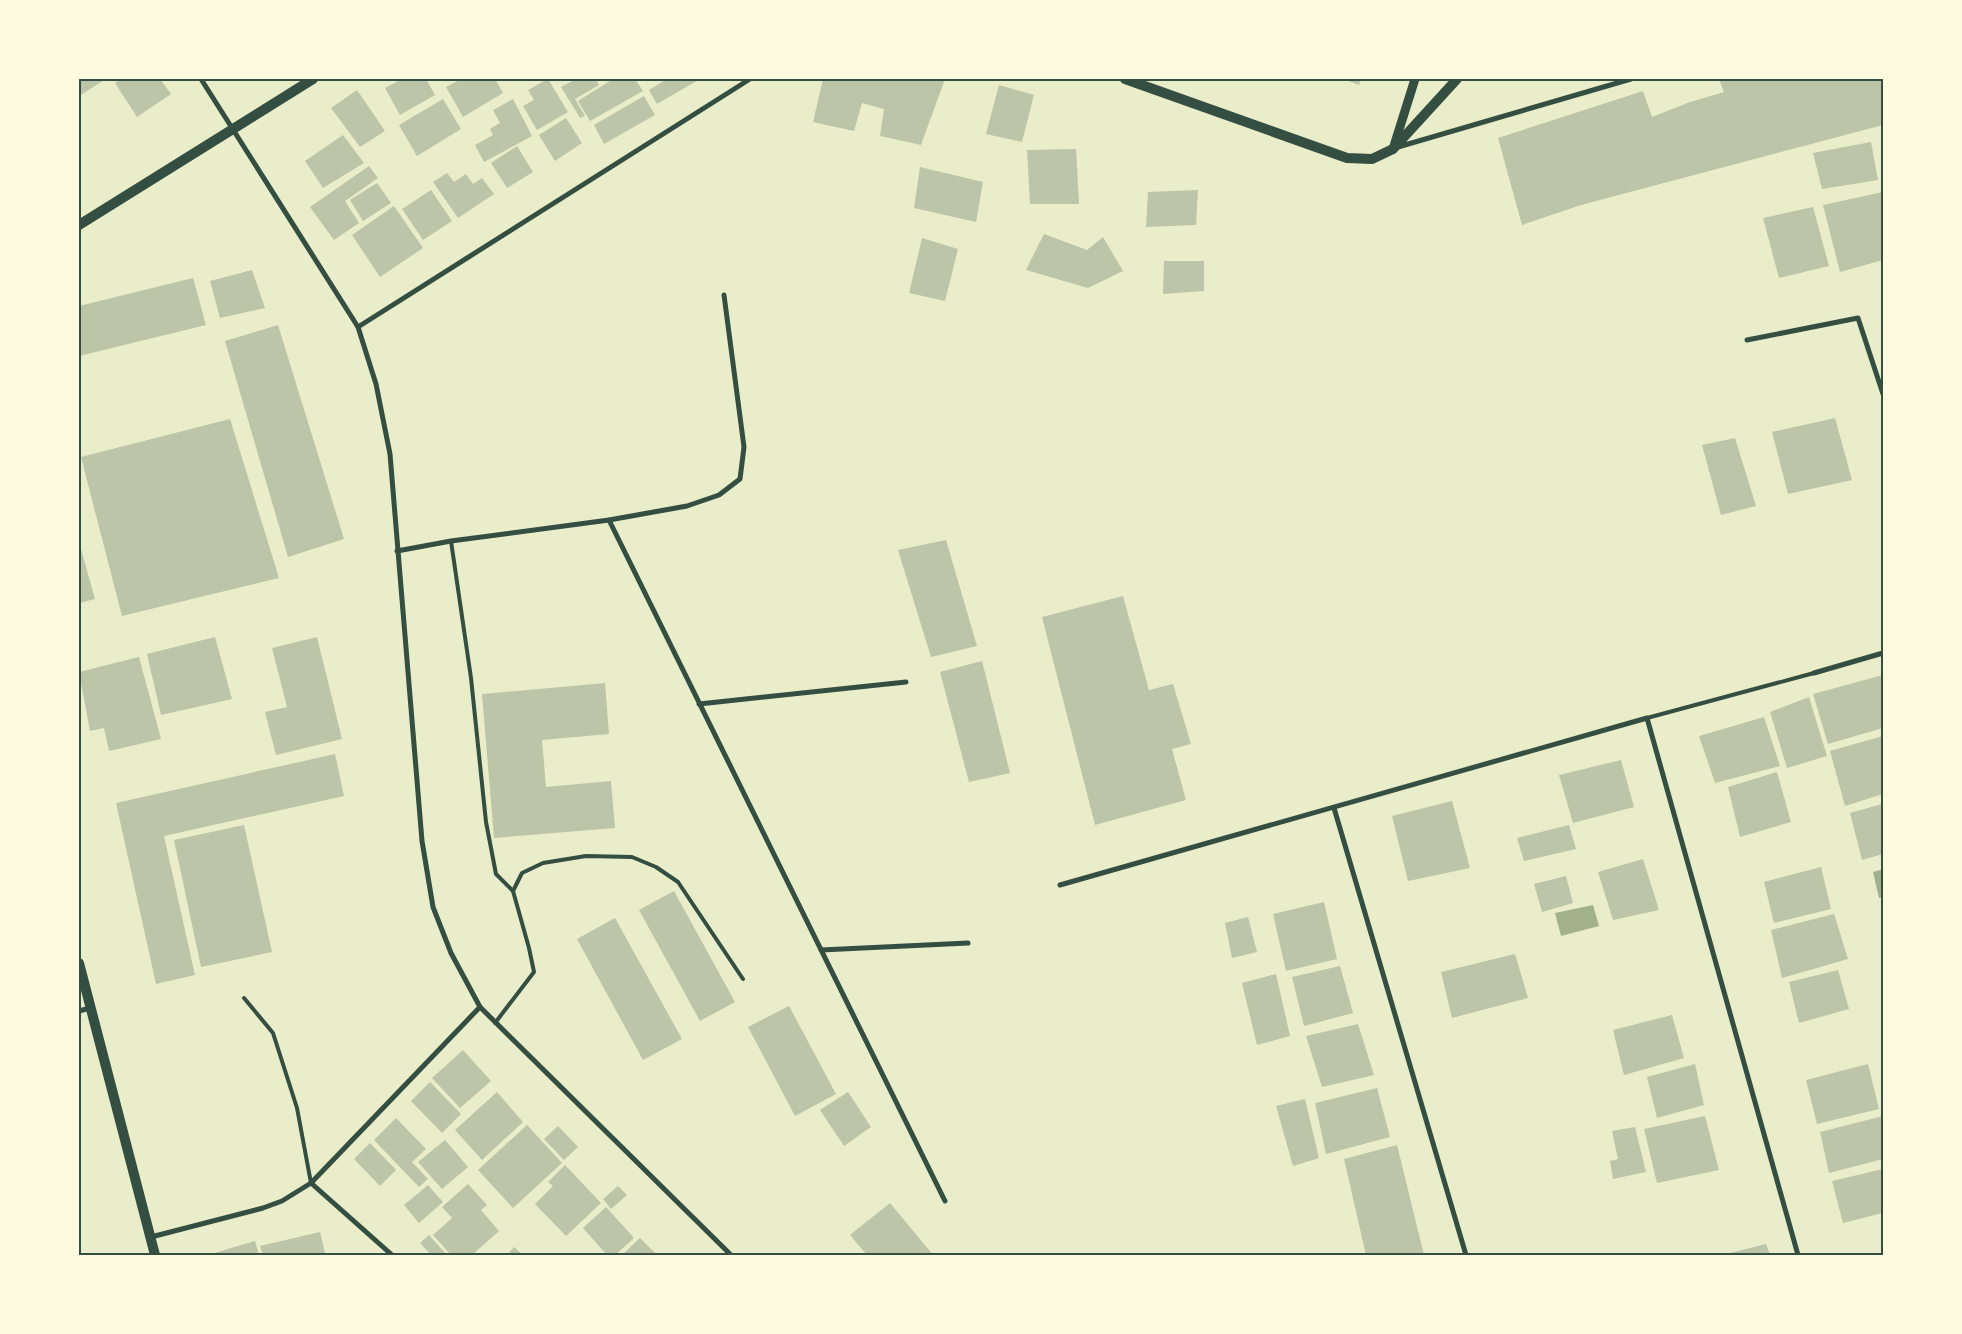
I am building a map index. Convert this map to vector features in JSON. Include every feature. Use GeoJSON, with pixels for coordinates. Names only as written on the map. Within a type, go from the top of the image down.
{"type":"FeatureCollection","features":[{"type":"Feature","properties":{"kind":"main road"},"geometry":{"type":"LineString","coordinates":[[79,225],[313,79]]}},
{"type":"Feature","properties":{"kind":"main road"},"geometry":{"type":"LineString","coordinates":[[1125,79],[1347,158],[1372,159],[1393,149],[1457,79]]}},
{"type":"Feature","properties":{"kind":"main road"},"geometry":{"type":"LineString","coordinates":[[79,964],[155,1255]]}},
{"type":"Feature","properties":{"kind":"street"},"geometry":{"type":"LineString","coordinates":[[201,79],[234,128],[358,327],[376,384],[390,454],[422,841],[433,907],[451,954],[480,1007],[731,1255]]}},
{"type":"Feature","properties":{"kind":"street"},"geometry":{"type":"LineString","coordinates":[[358,327],[750,79]]}},
{"type":"Feature","properties":{"kind":"street"},"geometry":{"type":"LineString","coordinates":[[1393,149],[1415,79]]}},
{"type":"Feature","properties":{"kind":"street"},"geometry":{"type":"LineString","coordinates":[[1393,149],[1631,79]]}},
{"type":"Feature","properties":{"kind":"street"},"geometry":{"type":"LineString","coordinates":[[397,551],[451,541],[609,520],[687,506],[719,495],[740,479],[744,447],[724,295]]}},
{"type":"Feature","properties":{"kind":"street"},"geometry":{"type":"LineString","coordinates":[[1747,340],[1858,318],[1883,394]]}},
{"type":"Feature","properties":{"kind":"street"},"geometry":{"type":"LineString","coordinates":[[609,520],[945,1201]]}},
{"type":"Feature","properties":{"kind":"street"},"geometry":{"type":"LineString","coordinates":[[1814,673],[1883,653]]}},
{"type":"Feature","properties":{"kind":"street"},"geometry":{"type":"LineString","coordinates":[[699,704],[906,682]]}},
{"type":"Feature","properties":{"kind":"street"},"geometry":{"type":"LineString","coordinates":[[1060,885],[1647,718],[1798,1255]]}},
{"type":"Feature","properties":{"kind":"street"},"geometry":{"type":"LineString","coordinates":[[1334,808],[1466,1255]]}},
{"type":"Feature","properties":{"kind":"street"},"geometry":{"type":"LineString","coordinates":[[821,950],[968,943]]}},
{"type":"Feature","properties":{"kind":"street"},"geometry":{"type":"LineString","coordinates":[[151,1237],[263,1208],[282,1201],[311,1183],[480,1007]]}},
{"type":"Feature","properties":{"kind":"street"},"geometry":{"type":"LineString","coordinates":[[79,1011],[90,1008]]}},
{"type":"Feature","properties":{"kind":"street"},"geometry":{"type":"LineString","coordinates":[[311,1183],[392,1255]]}},
{"type":"Feature","properties":{"kind":"lane"},"geometry":{"type":"LineString","coordinates":[[451,541],[471,678],[486,822],[496,874],[513,891],[534,972],[496,1023]]}},
{"type":"Feature","properties":{"kind":"lane"},"geometry":{"type":"LineString","coordinates":[[1647,718],[1814,673]]}},
{"type":"Feature","properties":{"kind":"lane"},"geometry":{"type":"LineString","coordinates":[[513,891],[522,873],[543,863],[586,856],[632,857],[656,867],[678,882],[743,979]]}},
{"type":"Feature","properties":{"kind":"lane"},"geometry":{"type":"LineString","coordinates":[[244,998],[273,1033],[297,1108],[311,1183]]}},
{"type":"Feature","properties":{"kind":"shaded area"},"geometry":{"type":"Polygon","coordinates":[[[1883,869],[1883,897],[1879,898],[1873,872],[1883,869]]]}},
{"type":"Feature","properties":{"kind":"shaded area"},"geometry":{"type":"Polygon","coordinates":[[[1593,905],[1599,926],[1561,936],[1555,913],[1593,905]]]}},
{"type":"Feature","properties":{"kind":"building"},"geometry":{"type":"Polygon","coordinates":[[[79,79],[106,79],[79,96],[79,79]]]}},
{"type":"Feature","properties":{"kind":"building"},"geometry":{"type":"Polygon","coordinates":[[[121,79],[160,79],[171,94],[137,117],[115,83],[121,79]]]}},
{"type":"Feature","properties":{"kind":"building"},"geometry":{"type":"Polygon","coordinates":[[[402,79],[426,79],[435,95],[400,115],[385,88],[402,79]]]}},
{"type":"Feature","properties":{"kind":"building"},"geometry":{"type":"Polygon","coordinates":[[[461,79],[495,79],[503,93],[463,117],[446,87],[461,79]]]}},
{"type":"Feature","properties":{"kind":"building"},"geometry":{"type":"Polygon","coordinates":[[[548,79],[568,112],[537,130],[523,106],[534,100],[528,90],[548,79]]]}},
{"type":"Feature","properties":{"kind":"building"},"geometry":{"type":"Polygon","coordinates":[[[576,79],[596,79],[599,85],[575,99],[585,116],[580,118],[561,87],[576,79]]]}},
{"type":"Feature","properties":{"kind":"building"},"geometry":{"type":"Polygon","coordinates":[[[613,79],[635,79],[643,91],[590,121],[578,101],[613,79]]]}},
{"type":"Feature","properties":{"kind":"building"},"geometry":{"type":"Polygon","coordinates":[[[667,79],[700,79],[657,104],[649,90],[667,79]]]}},
{"type":"Feature","properties":{"kind":"building"},"geometry":{"type":"Polygon","coordinates":[[[823,79],[945,79],[921,145],[880,136],[884,109],[862,103],[854,131],[813,122],[823,79]]]}},
{"type":"Feature","properties":{"kind":"building"},"geometry":{"type":"Polygon","coordinates":[[[1343,79],[1361,79],[1359,85],[1343,79]]]}},
{"type":"Feature","properties":{"kind":"building"},"geometry":{"type":"Polygon","coordinates":[[[1719,79],[1883,79],[1883,125],[1581,205],[1522,225],[1498,138],[1643,91],[1652,117],[1690,102],[1724,92],[1719,79]]]}},
{"type":"Feature","properties":{"kind":"building"},"geometry":{"type":"Polygon","coordinates":[[[999,85],[1034,95],[1022,142],[986,134],[999,85]]]}},
{"type":"Feature","properties":{"kind":"building"},"geometry":{"type":"Polygon","coordinates":[[[357,90],[385,131],[360,147],[331,108],[357,90]]]}},
{"type":"Feature","properties":{"kind":"building"},"geometry":{"type":"Polygon","coordinates":[[[644,96],[655,115],[604,144],[594,125],[644,96]]]}},
{"type":"Feature","properties":{"kind":"building"},"geometry":{"type":"Polygon","coordinates":[[[443,99],[461,129],[417,156],[399,125],[443,99]]]}},
{"type":"Feature","properties":{"kind":"building"},"geometry":{"type":"Polygon","coordinates":[[[513,99],[532,136],[484,162],[475,145],[493,135],[490,129],[500,123],[493,110],[513,99]]]}},
{"type":"Feature","properties":{"kind":"building"},"geometry":{"type":"Polygon","coordinates":[[[566,118],[582,143],[555,161],[539,135],[566,118]]]}},
{"type":"Feature","properties":{"kind":"building"},"geometry":{"type":"Polygon","coordinates":[[[343,135],[364,163],[323,188],[305,161],[343,135]]]}},
{"type":"Feature","properties":{"kind":"building"},"geometry":{"type":"Polygon","coordinates":[[[1871,142],[1878,180],[1822,189],[1813,153],[1871,142]]]}},
{"type":"Feature","properties":{"kind":"building"},"geometry":{"type":"Polygon","coordinates":[[[517,146],[533,172],[507,188],[491,163],[517,146]]]}},
{"type":"Feature","properties":{"kind":"building"},"geometry":{"type":"Polygon","coordinates":[[[1076,149],[1079,204],[1030,204],[1027,150],[1076,149]]]}},
{"type":"Feature","properties":{"kind":"building"},"geometry":{"type":"Polygon","coordinates":[[[369,166],[378,178],[345,201],[359,223],[334,240],[310,207],[369,166]]]}},
{"type":"Feature","properties":{"kind":"building"},"geometry":{"type":"Polygon","coordinates":[[[920,167],[983,182],[976,222],[914,208],[920,167]]]}},
{"type":"Feature","properties":{"kind":"building"},"geometry":{"type":"Polygon","coordinates":[[[447,173],[454,182],[466,174],[473,184],[482,178],[494,194],[458,218],[433,182],[447,173]]]}},
{"type":"Feature","properties":{"kind":"building"},"geometry":{"type":"Polygon","coordinates":[[[377,183],[391,203],[363,221],[350,200],[377,183]]]}},
{"type":"Feature","properties":{"kind":"building"},"geometry":{"type":"Polygon","coordinates":[[[431,190],[452,221],[423,240],[402,209],[431,190]]]}},
{"type":"Feature","properties":{"kind":"building"},"geometry":{"type":"Polygon","coordinates":[[[1198,190],[1196,225],[1146,227],[1148,192],[1198,190]]]}},
{"type":"Feature","properties":{"kind":"building"},"geometry":{"type":"Polygon","coordinates":[[[1883,192],[1883,260],[1840,272],[1823,205],[1883,192]]]}},
{"type":"Feature","properties":{"kind":"building"},"geometry":{"type":"Polygon","coordinates":[[[394,206],[423,248],[380,277],[352,235],[394,206]]]}},
{"type":"Feature","properties":{"kind":"building"},"geometry":{"type":"Polygon","coordinates":[[[1813,207],[1829,266],[1779,278],[1763,218],[1813,207]]]}},
{"type":"Feature","properties":{"kind":"building"},"geometry":{"type":"Polygon","coordinates":[[[1044,234],[1087,250],[1103,237],[1123,271],[1088,288],[1026,270],[1044,234]]]}},
{"type":"Feature","properties":{"kind":"building"},"geometry":{"type":"Polygon","coordinates":[[[922,238],[958,249],[945,301],[909,293],[922,238]]]}},
{"type":"Feature","properties":{"kind":"building"},"geometry":{"type":"Polygon","coordinates":[[[1164,261],[1204,261],[1204,291],[1163,294],[1164,261]]]}},
{"type":"Feature","properties":{"kind":"building"},"geometry":{"type":"Polygon","coordinates":[[[252,270],[265,308],[220,318],[210,281],[252,270]]]}},
{"type":"Feature","properties":{"kind":"building"},"geometry":{"type":"Polygon","coordinates":[[[193,278],[206,325],[79,356],[79,306],[193,278]]]}},
{"type":"Feature","properties":{"kind":"building"},"geometry":{"type":"Polygon","coordinates":[[[278,325],[344,539],[288,557],[225,341],[278,325]]]}},
{"type":"Feature","properties":{"kind":"building"},"geometry":{"type":"Polygon","coordinates":[[[1835,418],[1852,480],[1788,494],[1772,432],[1835,418]]]}},
{"type":"Feature","properties":{"kind":"building"},"geometry":{"type":"Polygon","coordinates":[[[230,419],[279,578],[122,616],[81,457],[230,419]]]}},
{"type":"Feature","properties":{"kind":"building"},"geometry":{"type":"Polygon","coordinates":[[[1735,438],[1756,506],[1721,515],[1702,445],[1735,438]]]}},
{"type":"Feature","properties":{"kind":"building"},"geometry":{"type":"Polygon","coordinates":[[[946,540],[977,646],[931,657],[898,550],[946,540]]]}},
{"type":"Feature","properties":{"kind":"building"},"geometry":{"type":"Polygon","coordinates":[[[79,542],[95,599],[79,603],[79,542]]]}},
{"type":"Feature","properties":{"kind":"building"},"geometry":{"type":"Polygon","coordinates":[[[1123,596],[1149,690],[1173,684],[1191,744],[1172,749],[1186,800],[1095,825],[1042,617],[1123,596]]]}},
{"type":"Feature","properties":{"kind":"building"},"geometry":{"type":"Polygon","coordinates":[[[215,637],[232,699],[161,715],[147,654],[215,637]]]}},
{"type":"Feature","properties":{"kind":"building"},"geometry":{"type":"Polygon","coordinates":[[[317,637],[342,739],[276,755],[265,712],[287,707],[272,648],[317,637]]]}},
{"type":"Feature","properties":{"kind":"building"},"geometry":{"type":"Polygon","coordinates":[[[139,657],[161,739],[109,751],[104,728],[90,731],[79,672],[139,657]]]}},
{"type":"Feature","properties":{"kind":"building"},"geometry":{"type":"Polygon","coordinates":[[[982,661],[1010,773],[969,782],[940,672],[982,661]]]}},
{"type":"Feature","properties":{"kind":"building"},"geometry":{"type":"Polygon","coordinates":[[[1883,675],[1883,728],[1828,744],[1813,694],[1883,675]]]}},
{"type":"Feature","properties":{"kind":"building"},"geometry":{"type":"Polygon","coordinates":[[[605,683],[609,734],[542,740],[546,787],[611,781],[615,828],[494,838],[482,694],[605,683]]]}},
{"type":"Feature","properties":{"kind":"building"},"geometry":{"type":"Polygon","coordinates":[[[1809,697],[1827,756],[1787,768],[1770,712],[1809,697]]]}},
{"type":"Feature","properties":{"kind":"building"},"geometry":{"type":"Polygon","coordinates":[[[1764,717],[1780,766],[1715,783],[1699,736],[1764,717]]]}},
{"type":"Feature","properties":{"kind":"building"},"geometry":{"type":"Polygon","coordinates":[[[1883,736],[1883,794],[1845,806],[1830,751],[1883,736]]]}},
{"type":"Feature","properties":{"kind":"building"},"geometry":{"type":"Polygon","coordinates":[[[335,754],[344,796],[164,836],[195,975],[156,984],[116,803],[335,754]]]}},
{"type":"Feature","properties":{"kind":"building"},"geometry":{"type":"Polygon","coordinates":[[[1621,760],[1634,807],[1573,823],[1559,775],[1621,760]]]}},
{"type":"Feature","properties":{"kind":"building"},"geometry":{"type":"Polygon","coordinates":[[[1777,772],[1791,822],[1740,837],[1728,787],[1777,772]]]}},
{"type":"Feature","properties":{"kind":"building"},"geometry":{"type":"Polygon","coordinates":[[[1452,801],[1470,868],[1408,881],[1392,816],[1452,801]]]}},
{"type":"Feature","properties":{"kind":"building"},"geometry":{"type":"Polygon","coordinates":[[[1882,804],[1883,854],[1862,860],[1850,813],[1882,804]]]}},
{"type":"Feature","properties":{"kind":"building"},"geometry":{"type":"Polygon","coordinates":[[[244,825],[272,952],[201,967],[174,840],[244,825]]]}},
{"type":"Feature","properties":{"kind":"building"},"geometry":{"type":"Polygon","coordinates":[[[1569,825],[1576,849],[1524,861],[1517,838],[1569,825]]]}},
{"type":"Feature","properties":{"kind":"building"},"geometry":{"type":"Polygon","coordinates":[[[1643,859],[1659,910],[1613,920],[1598,872],[1643,859]]]}},
{"type":"Feature","properties":{"kind":"building"},"geometry":{"type":"Polygon","coordinates":[[[1821,867],[1831,909],[1774,923],[1764,882],[1821,867]]]}},
{"type":"Feature","properties":{"kind":"building"},"geometry":{"type":"Polygon","coordinates":[[[1566,876],[1573,903],[1542,912],[1534,884],[1566,876]]]}},
{"type":"Feature","properties":{"kind":"building"},"geometry":{"type":"Polygon","coordinates":[[[674,891],[735,1002],[700,1021],[639,910],[674,891]]]}},
{"type":"Feature","properties":{"kind":"building"},"geometry":{"type":"Polygon","coordinates":[[[1324,902],[1337,959],[1286,971],[1273,914],[1324,902]]]}},
{"type":"Feature","properties":{"kind":"building"},"geometry":{"type":"Polygon","coordinates":[[[1834,914],[1848,959],[1782,978],[1771,930],[1834,914]]]}},
{"type":"Feature","properties":{"kind":"building"},"geometry":{"type":"Polygon","coordinates":[[[1248,917],[1257,952],[1232,958],[1225,923],[1248,917]]]}},
{"type":"Feature","properties":{"kind":"building"},"geometry":{"type":"Polygon","coordinates":[[[615,918],[682,1039],[643,1060],[577,939],[615,918]]]}},
{"type":"Feature","properties":{"kind":"building"},"geometry":{"type":"Polygon","coordinates":[[[1515,954],[1528,998],[1452,1018],[1441,972],[1515,954]]]}},
{"type":"Feature","properties":{"kind":"building"},"geometry":{"type":"Polygon","coordinates":[[[1340,966],[1353,1013],[1304,1026],[1292,977],[1340,966]]]}},
{"type":"Feature","properties":{"kind":"building"},"geometry":{"type":"Polygon","coordinates":[[[1838,970],[1849,1009],[1799,1023],[1789,982],[1838,970]]]}},
{"type":"Feature","properties":{"kind":"building"},"geometry":{"type":"Polygon","coordinates":[[[1276,974],[1290,1036],[1257,1045],[1242,983],[1276,974]]]}},
{"type":"Feature","properties":{"kind":"building"},"geometry":{"type":"Polygon","coordinates":[[[789,1006],[836,1094],[795,1116],[748,1027],[789,1006]]]}},
{"type":"Feature","properties":{"kind":"building"},"geometry":{"type":"Polygon","coordinates":[[[1672,1015],[1684,1058],[1624,1075],[1613,1030],[1672,1015]]]}},
{"type":"Feature","properties":{"kind":"building"},"geometry":{"type":"Polygon","coordinates":[[[1358,1024],[1374,1075],[1322,1087],[1306,1036],[1358,1024]]]}},
{"type":"Feature","properties":{"kind":"building"},"geometry":{"type":"Polygon","coordinates":[[[463,1050],[491,1081],[460,1108],[432,1078],[463,1050]]]}},
{"type":"Feature","properties":{"kind":"building"},"geometry":{"type":"Polygon","coordinates":[[[1695,1064],[1704,1105],[1657,1118],[1647,1077],[1695,1064]]]}},
{"type":"Feature","properties":{"kind":"building"},"geometry":{"type":"Polygon","coordinates":[[[1868,1064],[1879,1109],[1817,1124],[1806,1080],[1868,1064]]]}},
{"type":"Feature","properties":{"kind":"building"},"geometry":{"type":"Polygon","coordinates":[[[430,1082],[461,1114],[442,1133],[411,1101],[430,1082]]]}},
{"type":"Feature","properties":{"kind":"building"},"geometry":{"type":"Polygon","coordinates":[[[1377,1088],[1390,1137],[1326,1154],[1315,1103],[1377,1088]]]}},
{"type":"Feature","properties":{"kind":"building"},"geometry":{"type":"Polygon","coordinates":[[[497,1092],[523,1122],[482,1160],[455,1130],[497,1092]]]}},
{"type":"Feature","properties":{"kind":"building"},"geometry":{"type":"Polygon","coordinates":[[[848,1092],[871,1127],[844,1146],[820,1110],[848,1092]]]}},
{"type":"Feature","properties":{"kind":"building"},"geometry":{"type":"Polygon","coordinates":[[[1305,1099],[1319,1158],[1293,1166],[1276,1106],[1305,1099]]]}},
{"type":"Feature","properties":{"kind":"building"},"geometry":{"type":"Polygon","coordinates":[[[1705,1116],[1719,1170],[1657,1183],[1644,1129],[1705,1116]]]}},
{"type":"Feature","properties":{"kind":"building"},"geometry":{"type":"Polygon","coordinates":[[[1883,1116],[1883,1159],[1829,1173],[1820,1132],[1883,1116]]]}},
{"type":"Feature","properties":{"kind":"building"},"geometry":{"type":"Polygon","coordinates":[[[396,1118],[426,1149],[412,1162],[428,1179],[419,1187],[374,1140],[396,1118]]]}},
{"type":"Feature","properties":{"kind":"building"},"geometry":{"type":"Polygon","coordinates":[[[527,1125],[562,1163],[513,1208],[478,1170],[527,1125]]]}},
{"type":"Feature","properties":{"kind":"building"},"geometry":{"type":"Polygon","coordinates":[[[558,1126],[578,1147],[564,1160],[544,1139],[558,1126]]]}},
{"type":"Feature","properties":{"kind":"building"},"geometry":{"type":"Polygon","coordinates":[[[1635,1127],[1646,1172],[1613,1179],[1610,1161],[1618,1159],[1612,1131],[1635,1127]]]}},
{"type":"Feature","properties":{"kind":"building"},"geometry":{"type":"Polygon","coordinates":[[[445,1140],[468,1167],[442,1189],[418,1162],[445,1140]]]}},
{"type":"Feature","properties":{"kind":"building"},"geometry":{"type":"Polygon","coordinates":[[[370,1143],[396,1170],[380,1186],[354,1159],[370,1143]]]}},
{"type":"Feature","properties":{"kind":"building"},"geometry":{"type":"Polygon","coordinates":[[[1397,1145],[1424,1255],[1366,1255],[1344,1159],[1397,1145]]]}},
{"type":"Feature","properties":{"kind":"building"},"geometry":{"type":"Polygon","coordinates":[[[565,1165],[601,1203],[566,1236],[535,1204],[553,1186],[548,1182],[565,1165]]]}},
{"type":"Feature","properties":{"kind":"building"},"geometry":{"type":"Polygon","coordinates":[[[1883,1169],[1883,1213],[1843,1223],[1832,1181],[1883,1169]]]}},
{"type":"Feature","properties":{"kind":"building"},"geometry":{"type":"Polygon","coordinates":[[[468,1184],[487,1205],[481,1210],[499,1231],[472,1255],[451,1255],[433,1235],[452,1218],[442,1207],[468,1184]]]}},
{"type":"Feature","properties":{"kind":"building"},"geometry":{"type":"Polygon","coordinates":[[[428,1185],[443,1202],[419,1223],[404,1205],[428,1185]]]}},
{"type":"Feature","properties":{"kind":"building"},"geometry":{"type":"Polygon","coordinates":[[[618,1186],[627,1195],[611,1209],[603,1199],[618,1186]]]}},
{"type":"Feature","properties":{"kind":"building"},"geometry":{"type":"Polygon","coordinates":[[[890,1203],[933,1255],[867,1255],[850,1235],[890,1203]]]}},
{"type":"Feature","properties":{"kind":"building"},"geometry":{"type":"Polygon","coordinates":[[[606,1207],[634,1238],[615,1255],[607,1255],[583,1228],[606,1207]]]}},
{"type":"Feature","properties":{"kind":"building"},"geometry":{"type":"Polygon","coordinates":[[[320,1232],[325,1253],[316,1255],[263,1255],[260,1246],[320,1232]]]}},
{"type":"Feature","properties":{"kind":"building"},"geometry":{"type":"Polygon","coordinates":[[[429,1235],[445,1255],[431,1255],[420,1243],[429,1235]]]}},
{"type":"Feature","properties":{"kind":"building"},"geometry":{"type":"Polygon","coordinates":[[[640,1238],[657,1255],[622,1255],[640,1238]]]}},
{"type":"Feature","properties":{"kind":"building"},"geometry":{"type":"Polygon","coordinates":[[[255,1241],[259,1255],[211,1255],[211,1254],[255,1241]]]}},
{"type":"Feature","properties":{"kind":"building"},"geometry":{"type":"Polygon","coordinates":[[[1766,1244],[1770,1255],[1722,1255],[1766,1244]]]}},
{"type":"Feature","properties":{"kind":"building"},"geometry":{"type":"Polygon","coordinates":[[[514,1247],[523,1255],[507,1255],[514,1247]]]}}]}
